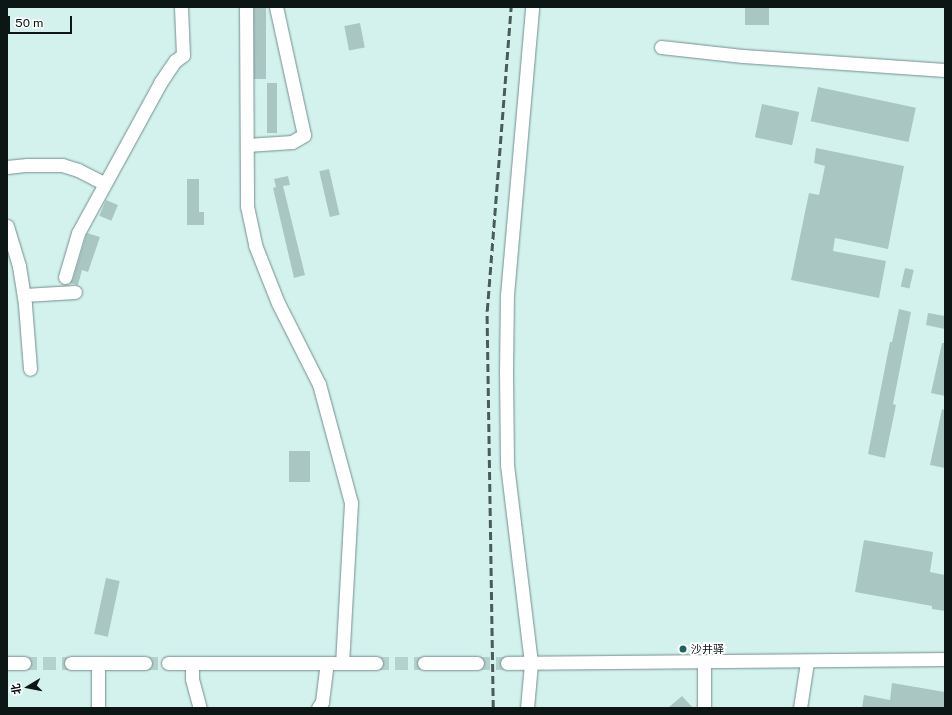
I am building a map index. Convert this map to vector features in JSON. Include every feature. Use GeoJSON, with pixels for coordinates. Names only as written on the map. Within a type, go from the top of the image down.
{"type":"FeatureCollection","features":[{"type":"Feature","properties":{"kind":"street"},"geometry":{"type":"LineString","coordinates":[[65,277],[78,233],[160,83],[175,61],[183,55],[182,7]]}},
{"type":"Feature","properties":{"kind":"street"},"geometry":{"type":"LineString","coordinates":[[246,7],[247,206],[255,245],[278,303],[319,384],[351,503],[342,663]]}},
{"type":"Feature","properties":{"kind":"street"},"geometry":{"type":"LineString","coordinates":[[246,145],[292,142],[304,135],[276,7]]}},
{"type":"Feature","properties":{"kind":"street"},"geometry":{"type":"LineString","coordinates":[[527,708],[531,663],[507,465],[506,373],[507,295],[532,7]]}},
{"type":"Feature","properties":{"kind":"street"},"geometry":{"type":"LineString","coordinates":[[661,47],[743,56],[945,70]]}},
{"type":"Feature","properties":{"kind":"street"},"geometry":{"type":"LineString","coordinates":[[7,167],[27,165],[62,165],[78,170],[105,184]]}},
{"type":"Feature","properties":{"kind":"street"},"geometry":{"type":"LineString","coordinates":[[7,226],[19,266],[24,295],[30,369]]}},
{"type":"Feature","properties":{"kind":"street"},"geometry":{"type":"LineString","coordinates":[[24,295],[76,292]]}},
{"type":"Feature","properties":{"kind":"street"},"geometry":{"type":"LineString","coordinates":[[507,663],[807,662],[945,659]]}},
{"type":"Feature","properties":{"kind":"street"},"geometry":{"type":"LineString","coordinates":[[704,662],[704,708]]}},
{"type":"Feature","properties":{"kind":"street"},"geometry":{"type":"LineString","coordinates":[[800,708],[807,662]]}},
{"type":"Feature","properties":{"kind":"street"},"geometry":{"type":"LineString","coordinates":[[7,663],[24,663]]}},
{"type":"Feature","properties":{"kind":"street"},"geometry":{"type":"LineString","coordinates":[[71,663],[145,663]]}},
{"type":"Feature","properties":{"kind":"street"},"geometry":{"type":"LineString","coordinates":[[98,663],[98,708]]}},
{"type":"Feature","properties":{"kind":"street"},"geometry":{"type":"LineString","coordinates":[[168,663],[376,663]]}},
{"type":"Feature","properties":{"kind":"street"},"geometry":{"type":"LineString","coordinates":[[192,663],[192,680],[200,708]]}},
{"type":"Feature","properties":{"kind":"street"},"geometry":{"type":"LineString","coordinates":[[318,708],[322,702],[327,663]]}},
{"type":"Feature","properties":{"kind":"street"},"geometry":{"type":"LineString","coordinates":[[424,663],[477,663]]}},
{"type":"Feature","properties":{"kind":"building"},"geometry":{"type":"Polygon","coordinates":[[[254,7],[266,7],[266,79],[254,79],[254,7]]]}},
{"type":"Feature","properties":{"kind":"building"},"geometry":{"type":"Polygon","coordinates":[[[745,7],[769,7],[769,25],[745,25],[745,7]]]}},
{"type":"Feature","properties":{"kind":"building"},"geometry":{"type":"Polygon","coordinates":[[[360,23],[365,48],[349,51],[344,26],[360,23]]]}},
{"type":"Feature","properties":{"kind":"building"},"geometry":{"type":"Polygon","coordinates":[[[267,83],[277,83],[277,133],[267,133],[267,83]]]}},
{"type":"Feature","properties":{"kind":"building"},"geometry":{"type":"Polygon","coordinates":[[[818,87],[916,108],[909,142],[811,121],[818,87]]]}},
{"type":"Feature","properties":{"kind":"building"},"geometry":{"type":"Polygon","coordinates":[[[762,104],[799,112],[792,145],[755,137],[762,104]]]}},
{"type":"Feature","properties":{"kind":"building"},"geometry":{"type":"Polygon","coordinates":[[[816,148],[904,166],[888,249],[835,238],[833,251],[886,261],[879,298],[791,280],[809,193],[819,195],[825,166],[814,163],[816,148]]]}},
{"type":"Feature","properties":{"kind":"building"},"geometry":{"type":"Polygon","coordinates":[[[329,169],[340,215],[330,217],[319,171],[329,169]]]}},
{"type":"Feature","properties":{"kind":"building"},"geometry":{"type":"Polygon","coordinates":[[[288,176],[290,185],[283,186],[305,275],[294,278],[273,188],[276,187],[274,179],[288,176]]]}},
{"type":"Feature","properties":{"kind":"building"},"geometry":{"type":"Polygon","coordinates":[[[187,179],[199,179],[199,212],[204,212],[204,225],[187,225],[187,179]]]}},
{"type":"Feature","properties":{"kind":"building"},"geometry":{"type":"Polygon","coordinates":[[[106,200],[118,205],[111,221],[99,216],[106,200]]]}},
{"type":"Feature","properties":{"kind":"building"},"geometry":{"type":"Polygon","coordinates":[[[87,233],[100,237],[88,272],[82,270],[78,285],[69,283],[73,279],[87,233]]]}},
{"type":"Feature","properties":{"kind":"building"},"geometry":{"type":"Polygon","coordinates":[[[905,268],[914,270],[909,289],[901,287],[905,268]]]}},
{"type":"Feature","properties":{"kind":"building"},"geometry":{"type":"Polygon","coordinates":[[[899,309],[911,312],[893,404],[896,405],[885,458],[868,454],[890,342],[892,342],[899,309]]]}},
{"type":"Feature","properties":{"kind":"building"},"geometry":{"type":"Polygon","coordinates":[[[928,313],[945,316],[945,329],[926,325],[928,313]]]}},
{"type":"Feature","properties":{"kind":"building"},"geometry":{"type":"Polygon","coordinates":[[[942,343],[945,343],[945,396],[931,393],[942,343]]]}},
{"type":"Feature","properties":{"kind":"building"},"geometry":{"type":"Polygon","coordinates":[[[942,409],[945,410],[945,468],[930,465],[942,409]]]}},
{"type":"Feature","properties":{"kind":"building"},"geometry":{"type":"Polygon","coordinates":[[[289,451],[310,451],[310,482],[289,482],[289,451]]]}},
{"type":"Feature","properties":{"kind":"building"},"geometry":{"type":"Polygon","coordinates":[[[864,540],[933,552],[930,572],[945,575],[945,611],[932,609],[932,606],[855,592],[864,540]]]}},
{"type":"Feature","properties":{"kind":"building"},"geometry":{"type":"Polygon","coordinates":[[[106,578],[120,581],[108,637],[94,634],[106,578]]]}},
{"type":"Feature","properties":{"kind":"building"},"geometry":{"type":"Polygon","coordinates":[[[892,683],[945,692],[945,708],[862,708],[864,695],[890,700],[892,683]]]}},
{"type":"Feature","properties":{"kind":"building"},"geometry":{"type":"Polygon","coordinates":[[[682,696],[693,708],[668,708],[682,696]]]}},
{"type":"Feature","properties":{"kind":"tunnel"},"geometry":{"type":"LineString","coordinates":[[24,663],[71,663]]}},
{"type":"Feature","properties":{"kind":"tunnel"},"geometry":{"type":"LineString","coordinates":[[145,663],[168,663]]}},
{"type":"Feature","properties":{"kind":"tunnel"},"geometry":{"type":"LineString","coordinates":[[376,663],[424,663]]}},
{"type":"Feature","properties":{"kind":"tunnel"},"geometry":{"type":"LineString","coordinates":[[477,663],[507,663]]}},
{"type":"Feature","properties":{"kind":"railway"},"geometry":{"type":"LineString","coordinates":[[493,708],[487,311],[511,7]]}},
{"type":"Feature","properties":{"kind":"place","name":"沙井驿"},"geometry":{"type":"Point","coordinates":[683,649]}}]}
